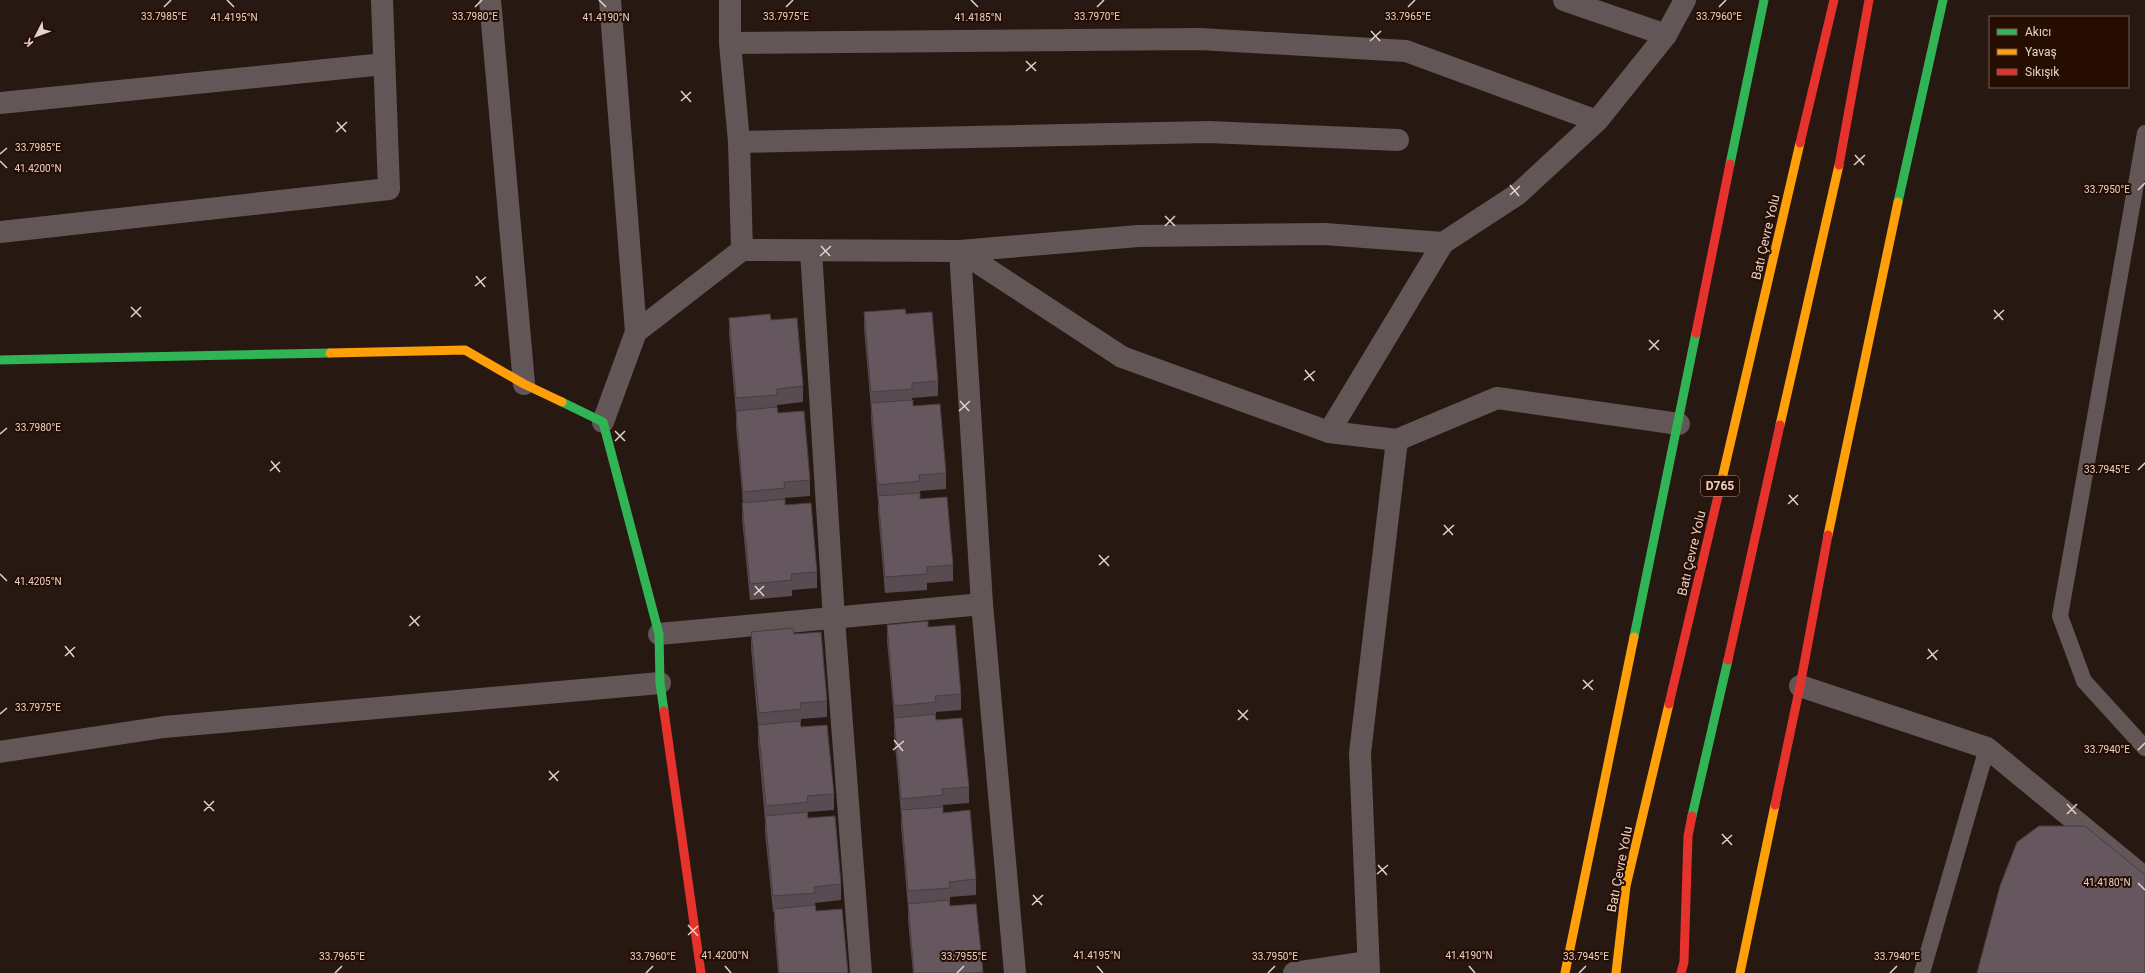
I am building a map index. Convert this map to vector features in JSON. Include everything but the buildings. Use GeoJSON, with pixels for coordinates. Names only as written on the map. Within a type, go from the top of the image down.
{"type":"FeatureCollection","features":[{"type":"Feature","properties":{"kind":"main road"},"geometry":{"type":"LineString","coordinates":[[1565,973],[1616,717],[1679,424],[1764,0]]}},
{"type":"Feature","properties":{"kind":"main road","name":"Batı Çevre Yolu"},"geometry":{"type":"LineString","coordinates":[[1616,973],[1626,886],[1834,0]]}},
{"type":"Feature","properties":{"kind":"main road"},"geometry":{"type":"LineString","coordinates":[[1681,973],[1684,962],[1688,836],[1839,165],[1869,0]]}},
{"type":"Feature","properties":{"kind":"main road"},"geometry":{"type":"LineString","coordinates":[[1740,973],[1800,686],[1829,530],[1881,282],[1943,0]]}},
{"type":"Feature","properties":{"kind":"main road"},"geometry":{"type":"LineString","coordinates":[[0,360],[465,350],[524,384],[603,422],[659,634],[660,683],[702,973]]}},
{"type":"Feature","properties":{"kind":"street"},"geometry":{"type":"LineString","coordinates":[[0,232],[389,190],[382,0]]}},
{"type":"Feature","properties":{"kind":"street"},"geometry":{"type":"LineString","coordinates":[[490,0],[524,384]]}},
{"type":"Feature","properties":{"kind":"street"},"geometry":{"type":"LineString","coordinates":[[603,422],[636,332],[610,0]]}},
{"type":"Feature","properties":{"kind":"street"},"geometry":{"type":"LineString","coordinates":[[730,0],[730,43],[739,142],[742,250]]}},
{"type":"Feature","properties":{"kind":"street"},"geometry":{"type":"LineString","coordinates":[[1564,0],[1666,35]]}},
{"type":"Feature","properties":{"kind":"street"},"geometry":{"type":"LineString","coordinates":[[1329,432],[1442,243],[1518,194],[1597,121],[1666,35],[1685,0]]}},
{"type":"Feature","properties":{"kind":"street"},"geometry":{"type":"LineString","coordinates":[[730,43],[1200,39],[1406,50],[1597,121]]}},
{"type":"Feature","properties":{"kind":"street"},"geometry":{"type":"LineString","coordinates":[[0,103],[384,64]]}},
{"type":"Feature","properties":{"kind":"street"},"geometry":{"type":"LineString","coordinates":[[739,142],[1209,132],[1398,140]]}},
{"type":"Feature","properties":{"kind":"street"},"geometry":{"type":"LineString","coordinates":[[636,332],[742,250],[960,251],[1154,236],[1325,234],[1442,243]]}},
{"type":"Feature","properties":{"kind":"street"},"geometry":{"type":"LineString","coordinates":[[812,251],[834,619],[861,973]]}},
{"type":"Feature","properties":{"kind":"street"},"geometry":{"type":"LineString","coordinates":[[960,251],[1122,357],[1329,432],[1397,440],[1497,398],[1679,424]]}},
{"type":"Feature","properties":{"kind":"street"},"geometry":{"type":"LineString","coordinates":[[960,251],[982,604],[1014,973]]}},
{"type":"Feature","properties":{"kind":"street"},"geometry":{"type":"LineString","coordinates":[[1294,973],[1368,968],[1360,753],[1397,440]]}},
{"type":"Feature","properties":{"kind":"street"},"geometry":{"type":"LineString","coordinates":[[659,634],[834,619],[982,604]]}},
{"type":"Feature","properties":{"kind":"street"},"geometry":{"type":"LineString","coordinates":[[0,752],[164,727],[660,683]]}},
{"type":"Feature","properties":{"kind":"street"},"geometry":{"type":"LineString","coordinates":[[1800,686],[1987,748],[2145,878]]}},
{"type":"Feature","properties":{"kind":"lane"},"geometry":{"type":"LineString","coordinates":[[2145,133],[2060,616],[2084,681],[2145,748]]}},
{"type":"Feature","properties":{"kind":"lane"},"geometry":{"type":"LineString","coordinates":[[1922,973],[1987,748]]}},
{"type":"Feature","properties":{"kind":"traffic: fast"},"geometry":{"type":"LineString","coordinates":[[1730,164],[1764,0]]}},
{"type":"Feature","properties":{"kind":"traffic: fast"},"geometry":{"type":"LineString","coordinates":[[1898,202],[1943,0]]}},
{"type":"Feature","properties":{"kind":"traffic: fast"},"geometry":{"type":"LineString","coordinates":[[1634,637],[1696,333]]}},
{"type":"Feature","properties":{"kind":"traffic: fast"},"geometry":{"type":"LineString","coordinates":[[0,360],[330,353]]}},
{"type":"Feature","properties":{"kind":"traffic: fast"},"geometry":{"type":"LineString","coordinates":[[562,402],[603,422],[659,634],[660,683],[664,711]]}},
{"type":"Feature","properties":{"kind":"traffic: fast"},"geometry":{"type":"LineString","coordinates":[[1692,816],[1728,660]]}},
{"type":"Feature","properties":{"kind":"traffic: slow"},"geometry":{"type":"LineString","coordinates":[[1722,479],[1800,143]]}},
{"type":"Feature","properties":{"kind":"traffic: slow"},"geometry":{"type":"LineString","coordinates":[[1780,425],[1839,165]]}},
{"type":"Feature","properties":{"kind":"traffic: slow"},"geometry":{"type":"LineString","coordinates":[[1828,535],[1898,202]]}},
{"type":"Feature","properties":{"kind":"traffic: slow"},"geometry":{"type":"LineString","coordinates":[[330,353],[465,350],[524,384],[562,402]]}},
{"type":"Feature","properties":{"kind":"traffic: slow"},"geometry":{"type":"LineString","coordinates":[[1565,973],[1634,637]]}},
{"type":"Feature","properties":{"kind":"traffic: slow"},"geometry":{"type":"LineString","coordinates":[[1616,973],[1626,886],[1669,704]]}},
{"type":"Feature","properties":{"kind":"traffic: slow"},"geometry":{"type":"LineString","coordinates":[[1740,973],[1775,805]]}},
{"type":"Feature","properties":{"kind":"traffic: jam"},"geometry":{"type":"LineString","coordinates":[[1800,143],[1834,0]]}},
{"type":"Feature","properties":{"kind":"traffic: jam"},"geometry":{"type":"LineString","coordinates":[[1839,165],[1869,0]]}},
{"type":"Feature","properties":{"kind":"traffic: jam"},"geometry":{"type":"LineString","coordinates":[[1696,333],[1730,164]]}},
{"type":"Feature","properties":{"kind":"traffic: jam"},"geometry":{"type":"LineString","coordinates":[[1728,660],[1780,425]]}},
{"type":"Feature","properties":{"kind":"traffic: jam"},"geometry":{"type":"LineString","coordinates":[[1669,704],[1722,479]]}},
{"type":"Feature","properties":{"kind":"traffic: jam"},"geometry":{"type":"LineString","coordinates":[[1775,805],[1800,686],[1828,535]]}},
{"type":"Feature","properties":{"kind":"traffic: jam"},"geometry":{"type":"LineString","coordinates":[[664,711],[701,973]]}},
{"type":"Feature","properties":{"kind":"traffic: jam"},"geometry":{"type":"LineString","coordinates":[[1681,973],[1684,962],[1688,836],[1692,816]]}}]}
